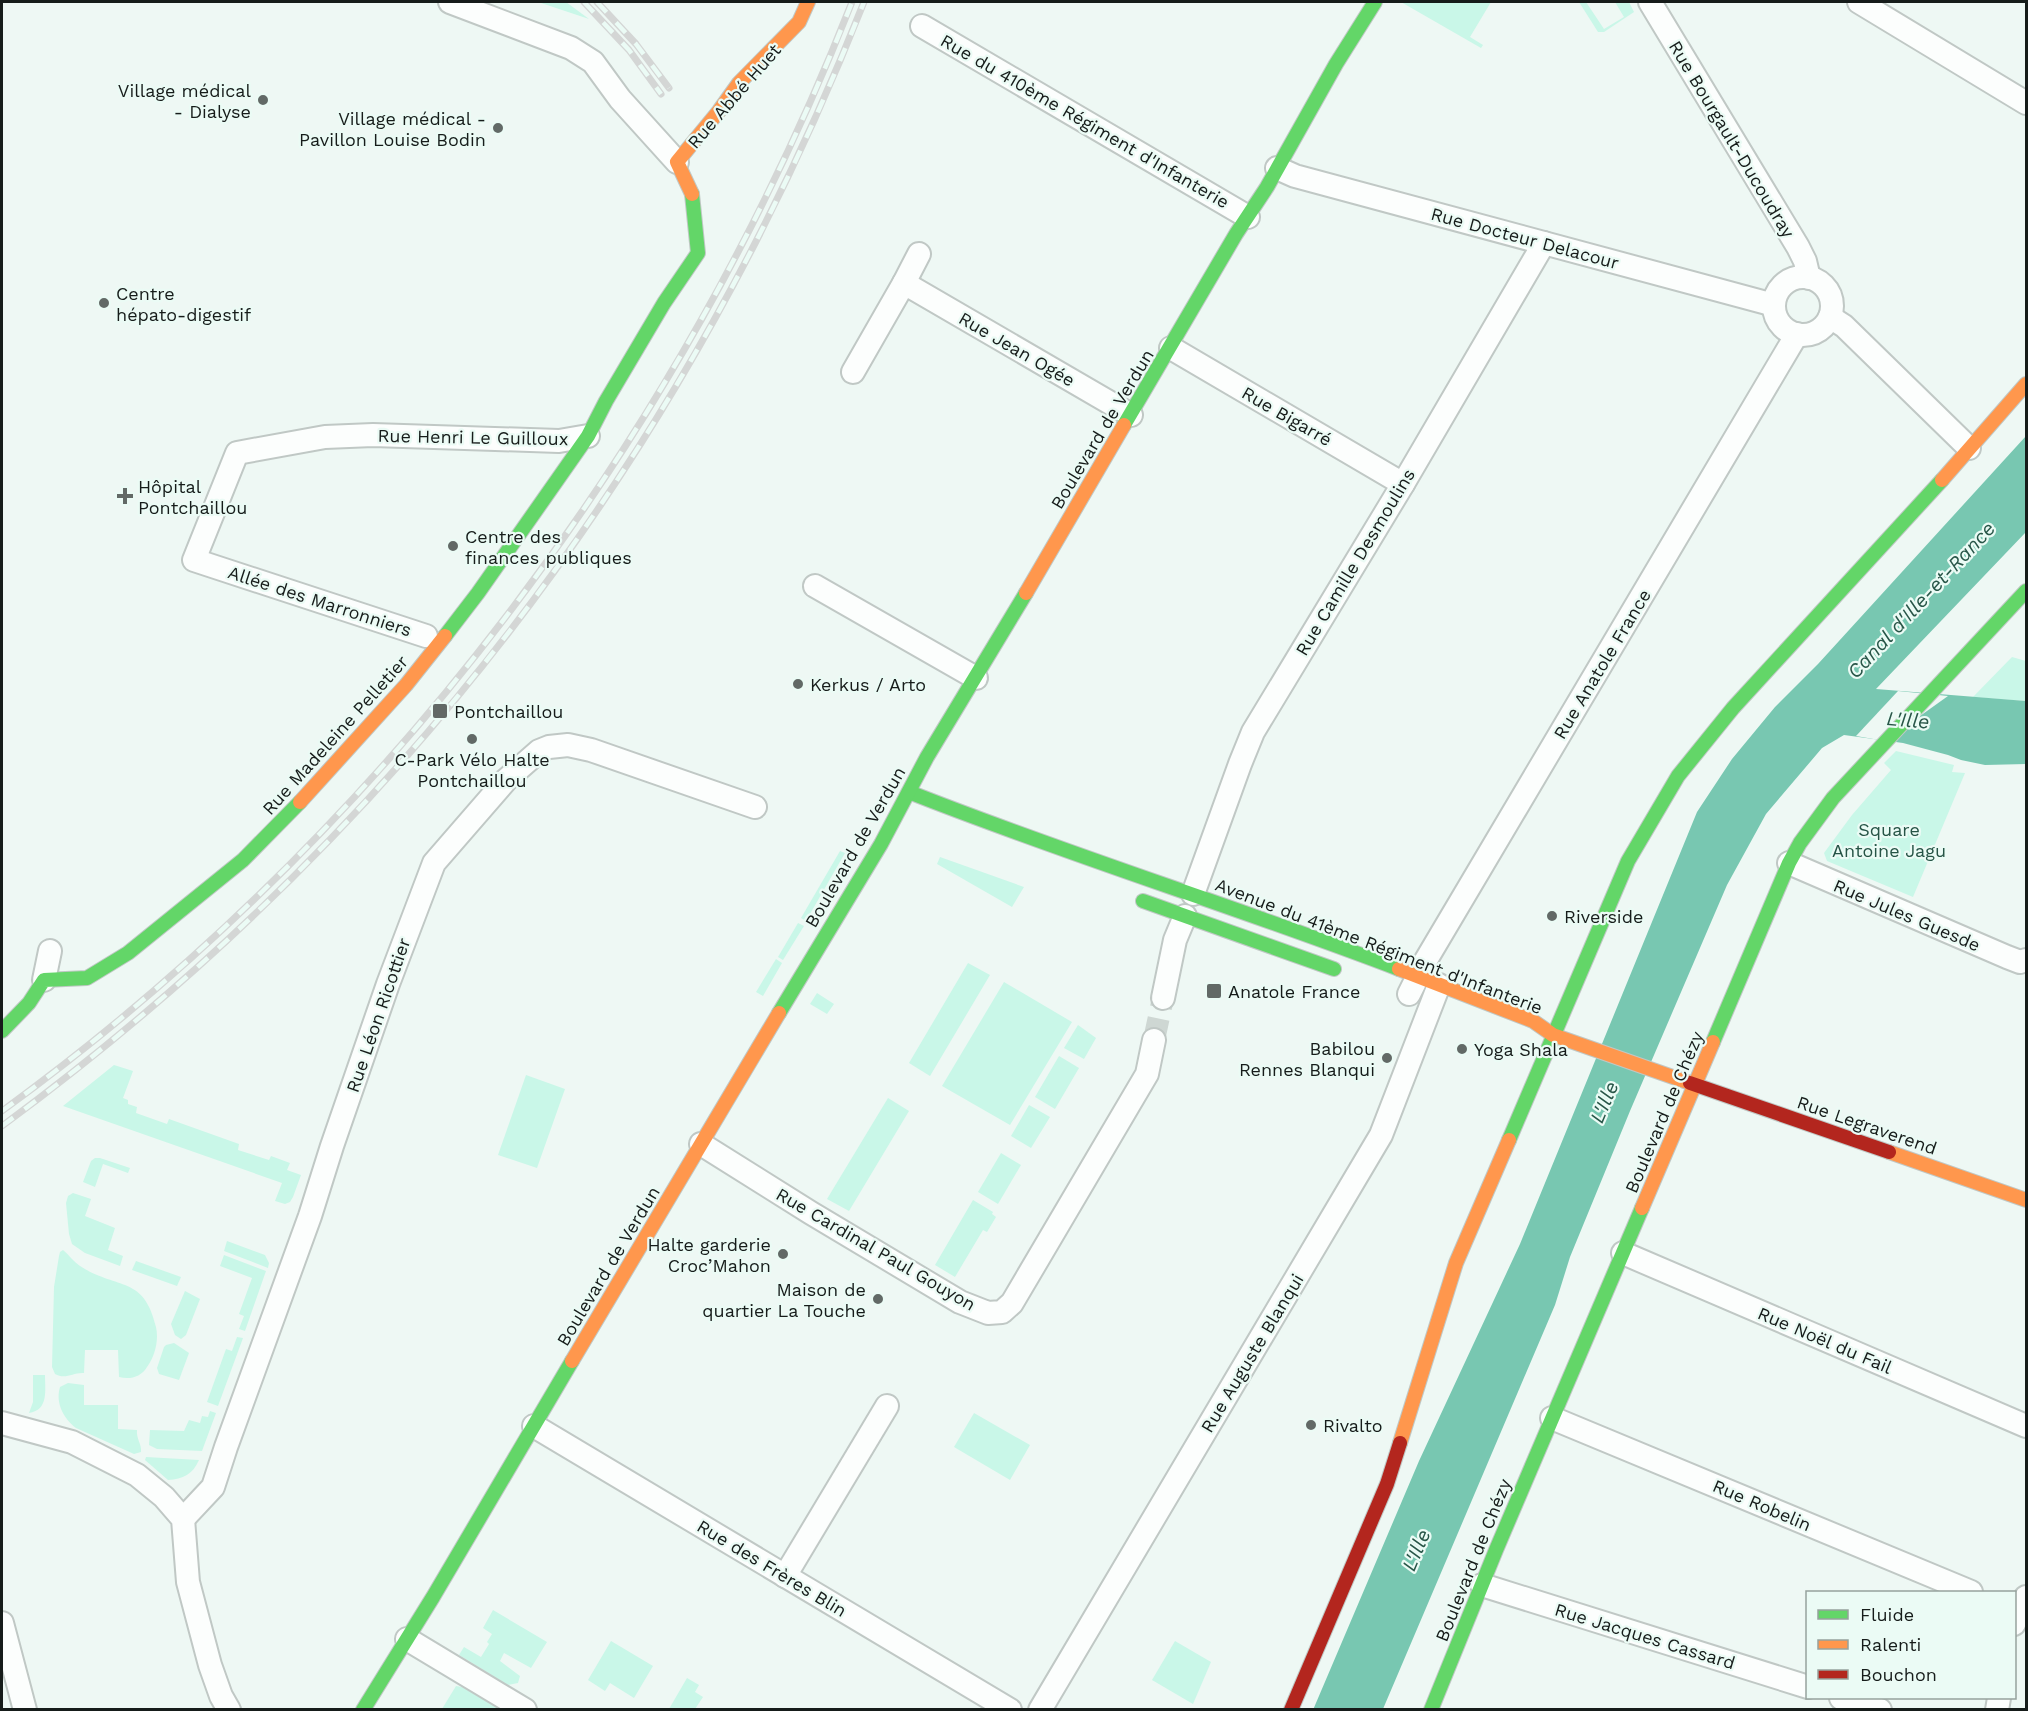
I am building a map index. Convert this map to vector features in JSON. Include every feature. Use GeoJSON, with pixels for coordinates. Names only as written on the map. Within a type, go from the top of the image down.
{"type":"FeatureCollection","features":[{"type":"Feature","properties":{"kind":"main road","name":"Rue Abbé Huet"},"geometry":{"type":"LineString","coordinates":[[677,162],[739,83],[800,22],[808,2]]}},
{"type":"Feature","properties":{"kind":"main road","name":"Boulevard de Verdun"},"geometry":{"type":"LineString","coordinates":[[363,1710],[881,844],[904,813],[909,792],[927,757],[1277,168],[1335,64],[1375,2]]}},
{"type":"Feature","properties":{"kind":"main road","name":"Rue Henri Le Guilloux"},"geometry":{"type":"LineString","coordinates":[[588,436],[664,303],[698,253],[693,197],[677,162]]}},
{"type":"Feature","properties":{"kind":"main road"},"geometry":{"type":"LineString","coordinates":[[1291,1710],[1387,1484],[1456,1263],[1628,861],[1678,777],[1732,708],[1935,488],[2026,384]]}},
{"type":"Feature","properties":{"kind":"main road","name":"Rue Madeleine Pelletier"},"geometry":{"type":"LineString","coordinates":[[44,980],[87,978],[128,953],[243,860],[281,823],[406,685],[478,593],[588,436]]}},
{"type":"Feature","properties":{"kind":"main road","name":"Boulevard de Chézy"},"geometry":{"type":"LineString","coordinates":[[1431,1710],[1552,1418],[1789,863],[1800,843],[1833,798],[2026,591]]}},
{"type":"Feature","properties":{"kind":"main road","name":"Avenue du 41ème Régiment d'Infanterie"},"geometry":{"type":"LineString","coordinates":[[909,792],[1062,850],[1193,894],[1408,987],[1437,997],[1533,1021],[1554,1035]]}},
{"type":"Feature","properties":{"kind":"main road","name":"Avenue du 41ème Régiment d'Infanterie"},"geometry":{"type":"LineString","coordinates":[[1135,899],[1349,974]]}},
{"type":"Feature","properties":{"kind":"main road"},"geometry":{"type":"LineString","coordinates":[[2,1031],[29,1003],[44,980]]}},
{"type":"Feature","properties":{"kind":"main road","name":"Avenue du 41ème Régiment d'Infanterie"},"geometry":{"type":"LineString","coordinates":[[1408,987],[1437,997]]}},
{"type":"Feature","properties":{"kind":"main road","name":"Avenue du 41ème Régiment d'Infanterie"},"geometry":{"type":"LineString","coordinates":[[1527,1037],[1554,1035]]}},
{"type":"Feature","properties":{"kind":"main road","name":"Rue Legraverend"},"geometry":{"type":"LineString","coordinates":[[1554,1035],[2026,1200]]}},
{"type":"Feature","properties":{"kind":"street","name":"Rue Abbé Huet"},"geometry":{"type":"LineString","coordinates":[[450,2],[571,48],[593,62],[620,99],[677,162]]}},
{"type":"Feature","properties":{"kind":"street","name":"Rue Bourgault-Ducoudray"},"geometry":{"type":"LineString","coordinates":[[1650,2],[1798,247],[1805,261],[1809,278],[1824,286],[1829,293],[1832,309],[1830,317]]}},
{"type":"Feature","properties":{"kind":"street"},"geometry":{"type":"LineString","coordinates":[[1859,2],[2026,103]]}},
{"type":"Feature","properties":{"kind":"street","name":"Rue du 410ème Régiment d'Infanterie"},"geometry":{"type":"LineString","coordinates":[[922,26],[1248,217]]}},
{"type":"Feature","properties":{"kind":"street","name":"Rue Docteur Delacour"},"geometry":{"type":"LineString","coordinates":[[1277,168],[1295,176],[1774,305]]}},
{"type":"Feature","properties":{"kind":"street","name":"Rue Camille Desmoulins"},"geometry":{"type":"LineString","coordinates":[[1193,894],[1253,732],[1403,484],[1544,243]]}},
{"type":"Feature","properties":{"kind":"street"},"geometry":{"type":"LineString","coordinates":[[853,372],[919,254]]}},
{"type":"Feature","properties":{"kind":"street"},"geometry":{"type":"LineString","coordinates":[[1809,278],[1799,278],[1782,287],[1774,305],[1780,324],[1788,331],[1805,335],[1820,330],[1830,317],[1844,326],[1969,448]]}},
{"type":"Feature","properties":{"kind":"street","name":"Rue Jean Ogée"},"geometry":{"type":"LineString","coordinates":[[904,283],[1131,415]]}},
{"type":"Feature","properties":{"kind":"street","name":"Rue Anatole France"},"geometry":{"type":"LineString","coordinates":[[1408,987],[1797,334]]}},
{"type":"Feature","properties":{"kind":"street","name":"Rue Bigarré"},"geometry":{"type":"LineString","coordinates":[[1171,348],[1403,484]]}},
{"type":"Feature","properties":{"kind":"street","name":"Rue Henri Le Guilloux"},"geometry":{"type":"LineString","coordinates":[[204,563],[237,453],[325,437],[374,435],[559,441],[588,436]]}},
{"type":"Feature","properties":{"kind":"street","name":"Allée des Marronniers"},"geometry":{"type":"LineString","coordinates":[[204,563],[426,636]]}},
{"type":"Feature","properties":{"kind":"street"},"geometry":{"type":"LineString","coordinates":[[815,586],[975,678]]}},
{"type":"Feature","properties":{"kind":"street","name":"Rue Léon Ricottier"},"geometry":{"type":"LineString","coordinates":[[183,1519],[213,1487],[310,1216],[388,984],[429,874],[442,852],[506,780],[539,751],[549,747],[568,745],[591,750],[754,807]]}},
{"type":"Feature","properties":{"kind":"street","name":"Rue Jules Guesde"},"geometry":{"type":"LineString","coordinates":[[1789,863],[2007,957],[2020,962],[2026,960]]}},
{"type":"Feature","properties":{"kind":"street"},"geometry":{"type":"LineString","coordinates":[[1163,998],[1175,940],[1185,916]]}},
{"type":"Feature","properties":{"kind":"street"},"geometry":{"type":"LineString","coordinates":[[44,980],[50,951]]}},
{"type":"Feature","properties":{"kind":"street","name":"Rue Auguste Blanqui"},"geometry":{"type":"LineString","coordinates":[[1040,1710],[1381,1135],[1437,997]]}},
{"type":"Feature","properties":{"kind":"street","name":"Rue Cardinal Paul Gouyon"},"geometry":{"type":"LineString","coordinates":[[701,1144],[960,1302],[988,1313],[1002,1312],[1012,1303],[1147,1074],[1154,1040]]}},
{"type":"Feature","properties":{"kind":"street","name":"Rue Noël du Fail"},"geometry":{"type":"LineString","coordinates":[[1623,1253],[2026,1426]]}},
{"type":"Feature","properties":{"kind":"street"},"geometry":{"type":"LineString","coordinates":[[785,1576],[886,1406]]}},
{"type":"Feature","properties":{"kind":"street","name":"Rue Robelin"},"geometry":{"type":"LineString","coordinates":[[1552,1418],[1966,1591]]}},
{"type":"Feature","properties":{"kind":"street"},"geometry":{"type":"LineString","coordinates":[[2,1423],[72,1442],[137,1475],[164,1497],[183,1519],[188,1582],[210,1665],[221,1696],[229,1710]]}},
{"type":"Feature","properties":{"kind":"street","name":"Rue des Frères Blin"},"geometry":{"type":"LineString","coordinates":[[534,1426],[1010,1710]]}},
{"type":"Feature","properties":{"kind":"street","name":"Rue Jacques Cassard"},"geometry":{"type":"LineString","coordinates":[[1482,1585],[1806,1686]]}},
{"type":"Feature","properties":{"kind":"street"},"geometry":{"type":"LineString","coordinates":[[2,1623],[25,1710]]}},
{"type":"Feature","properties":{"kind":"street"},"geometry":{"type":"LineString","coordinates":[[406,1639],[525,1710]]}},
{"type":"Feature","properties":{"kind":"street"},"geometry":{"type":"LineString","coordinates":[[1844,1699],[1880,1710]]}},
{"type":"Feature","properties":{"kind":"green space"},"geometry":{"type":"Polygon","coordinates":[[[538,2],[566,2],[589,19],[538,2]]]}},
{"type":"Feature","properties":{"kind":"green space"},"geometry":{"type":"Polygon","coordinates":[[[1401,2],[1491,2],[1470,37],[1483,45],[1481,48],[1401,2]]]}},
{"type":"Feature","properties":{"kind":"green space"},"geometry":{"type":"Polygon","coordinates":[[[1579,2],[1586,2],[1604,29],[1624,17],[1615,2],[1629,2],[1634,12],[1604,32],[1598,32],[1579,2]]]}},
{"type":"Feature","properties":{"kind":"green space"},"geometry":{"type":"Polygon","coordinates":[[[2012,657],[2026,661],[2026,701],[1973,697],[2012,657]]]}},
{"type":"Feature","properties":{"kind":"green space","name":"Square Antoine Jagu"},"geometry":{"type":"Polygon","coordinates":[[[1896,751],[1954,765],[1952,772],[1965,773],[1913,897],[1827,861],[1824,853],[1852,815],[1891,770],[1884,763],[1896,751]]]}},
{"type":"Feature","properties":{"kind":"green space"},"geometry":{"type":"Polygon","coordinates":[[[840,851],[845,853],[806,921],[801,918],[840,851]]]}},
{"type":"Feature","properties":{"kind":"green space"},"geometry":{"type":"Polygon","coordinates":[[[940,857],[1024,887],[1012,907],[937,864],[940,857]]]}},
{"type":"Feature","properties":{"kind":"green space"},"geometry":{"type":"Polygon","coordinates":[[[798,923],[804,926],[783,960],[778,957],[798,923]]]}},
{"type":"Feature","properties":{"kind":"green space"},"geometry":{"type":"Polygon","coordinates":[[[776,959],[782,963],[763,996],[756,992],[776,959]]]}},
{"type":"Feature","properties":{"kind":"green space"},"geometry":{"type":"Polygon","coordinates":[[[968,963],[990,975],[930,1076],[909,1063],[968,963]]]}},
{"type":"Feature","properties":{"kind":"green space"},"geometry":{"type":"Polygon","coordinates":[[[1004,982],[1072,1022],[1010,1125],[942,1086],[1004,982]]]}},
{"type":"Feature","properties":{"kind":"green space"},"geometry":{"type":"Polygon","coordinates":[[[817,993],[834,1004],[827,1014],[810,1004],[817,993]]]}},
{"type":"Feature","properties":{"kind":"green space"},"geometry":{"type":"Polygon","coordinates":[[[1078,1025],[1096,1038],[1084,1059],[1064,1048],[1078,1025]]]}},
{"type":"Feature","properties":{"kind":"green space"},"geometry":{"type":"Polygon","coordinates":[[[1059,1056],[1079,1068],[1055,1109],[1035,1097],[1059,1056]]]}},
{"type":"Feature","properties":{"kind":"green space"},"geometry":{"type":"Polygon","coordinates":[[[114,1065],[133,1071],[123,1098],[128,1100],[128,1104],[137,1107],[136,1113],[167,1124],[169,1119],[239,1144],[238,1150],[269,1160],[271,1156],[290,1163],[287,1170],[301,1175],[290,1202],[285,1204],[275,1201],[282,1183],[63,1106],[114,1065]]]}},
{"type":"Feature","properties":{"kind":"green space"},"geometry":{"type":"Polygon","coordinates":[[[526,1075],[565,1089],[537,1168],[498,1155],[526,1075]]]}},
{"type":"Feature","properties":{"kind":"green space"},"geometry":{"type":"Polygon","coordinates":[[[888,1098],[909,1111],[849,1211],[827,1199],[888,1098]]]}},
{"type":"Feature","properties":{"kind":"green space"},"geometry":{"type":"Polygon","coordinates":[[[1029,1105],[1050,1117],[1031,1148],[1011,1136],[1029,1105]]]}},
{"type":"Feature","properties":{"kind":"green space"},"geometry":{"type":"Polygon","coordinates":[[[1001,1153],[1021,1165],[998,1204],[978,1192],[1001,1153]]]}},
{"type":"Feature","properties":{"kind":"green space"},"geometry":{"type":"Polygon","coordinates":[[[95,1158],[130,1168],[128,1173],[103,1164],[95,1187],[83,1182],[91,1161],[95,1158]]]}},
{"type":"Feature","properties":{"kind":"green space"},"geometry":{"type":"Polygon","coordinates":[[[73,1193],[91,1199],[85,1216],[115,1228],[108,1250],[123,1256],[120,1266],[85,1253],[72,1244],[66,1203],[68,1196],[73,1193]]]}},
{"type":"Feature","properties":{"kind":"green space"},"geometry":{"type":"Polygon","coordinates":[[[973,1200],[993,1212],[992,1214],[996,1217],[987,1232],[983,1230],[955,1277],[935,1265],[973,1200]]]}},
{"type":"Feature","properties":{"kind":"green space"},"geometry":{"type":"Polygon","coordinates":[[[227,1241],[265,1255],[269,1263],[268,1268],[224,1251],[227,1241]]]}},
{"type":"Feature","properties":{"kind":"green space"},"geometry":{"type":"Polygon","coordinates":[[[63,1250],[80,1266],[136,1291],[151,1310],[157,1332],[157,1342],[150,1363],[138,1375],[131,1378],[119,1377],[118,1350],[85,1350],[84,1373],[66,1376],[55,1374],[52,1367],[54,1287],[59,1256],[63,1250]]]}},
{"type":"Feature","properties":{"kind":"green space"},"geometry":{"type":"Polygon","coordinates":[[[224,1255],[266,1271],[245,1331],[239,1329],[244,1316],[239,1314],[252,1278],[220,1266],[224,1255]]]}},
{"type":"Feature","properties":{"kind":"green space"},"geometry":{"type":"Polygon","coordinates":[[[136,1261],[181,1277],[177,1286],[132,1270],[136,1261]]]}},
{"type":"Feature","properties":{"kind":"green space"},"geometry":{"type":"Polygon","coordinates":[[[185,1291],[200,1299],[186,1335],[181,1339],[175,1335],[171,1324],[185,1291]]]}},
{"type":"Feature","properties":{"kind":"green space"},"geometry":{"type":"Polygon","coordinates":[[[237,1337],[243,1338],[218,1406],[207,1402],[226,1349],[232,1351],[237,1337]]]}},
{"type":"Feature","properties":{"kind":"green space"},"geometry":{"type":"Polygon","coordinates":[[[174,1343],[189,1353],[179,1380],[159,1374],[157,1368],[164,1347],[174,1343]]]}},
{"type":"Feature","properties":{"kind":"green space"},"geometry":{"type":"Polygon","coordinates":[[[33,1375],[45,1375],[45,1393],[40,1408],[29,1413],[33,1402],[33,1375]]]}},
{"type":"Feature","properties":{"kind":"green space"},"geometry":{"type":"Polygon","coordinates":[[[68,1383],[84,1385],[84,1405],[118,1405],[118,1429],[137,1430],[141,1452],[134,1454],[76,1428],[64,1415],[60,1405],[60,1387],[68,1383]]]}},
{"type":"Feature","properties":{"kind":"green space"},"geometry":{"type":"Polygon","coordinates":[[[210,1411],[216,1413],[202,1451],[157,1449],[149,1445],[150,1430],[184,1431],[189,1420],[200,1423],[202,1416],[208,1417],[210,1411]]]}},
{"type":"Feature","properties":{"kind":"green space"},"geometry":{"type":"Polygon","coordinates":[[[974,1413],[1030,1445],[1010,1480],[954,1447],[974,1413]]]}},
{"type":"Feature","properties":{"kind":"green space"},"geometry":{"type":"Polygon","coordinates":[[[146,1457],[199,1460],[187,1475],[168,1480],[145,1460],[146,1457]]]}},
{"type":"Feature","properties":{"kind":"green space"},"geometry":{"type":"Polygon","coordinates":[[[493,1610],[547,1642],[531,1668],[504,1653],[500,1661],[520,1676],[518,1683],[508,1685],[459,1655],[464,1647],[481,1657],[492,1634],[483,1628],[493,1610]]]}},
{"type":"Feature","properties":{"kind":"green space"},"geometry":{"type":"Polygon","coordinates":[[[611,1641],[653,1666],[634,1698],[610,1683],[605,1691],[588,1680],[611,1641]]]}},
{"type":"Feature","properties":{"kind":"green space"},"geometry":{"type":"Polygon","coordinates":[[[1175,1641],[1211,1662],[1193,1704],[1152,1680],[1175,1641]]]}},
{"type":"Feature","properties":{"kind":"green space"},"geometry":{"type":"Polygon","coordinates":[[[687,1678],[699,1685],[695,1692],[703,1697],[695,1709],[669,1709],[687,1678]]]}},
{"type":"Feature","properties":{"kind":"green space"},"geometry":{"type":"Polygon","coordinates":[[[456,1686],[462,1687],[498,1708],[497,1710],[442,1709],[456,1686]]]}},
{"type":"Feature","properties":{"kind":"water"},"geometry":{"type":"Polygon","coordinates":[[[2026,436],[2026,532],[1876,689],[2026,701],[2026,764],[1985,765],[1903,743],[1844,735],[1822,748],[1766,814],[1727,885],[1630,1111],[1570,1257],[1555,1305],[1383,1709],[1313,1710],[1419,1461],[1520,1244],[1697,812],[1732,759],[1775,707],[1818,664],[2026,436]]]}},
{"type":"Feature","properties":{"kind":"pier"},"geometry":{"type":"Polygon","coordinates":[[[1898,691],[1948,696],[1885,741],[1856,736],[1898,691]]]}},
{"type":"Feature","properties":{"kind":"tunnel"},"geometry":{"type":"LineString","coordinates":[[1154,1040],[1163,998]]}},
{"type":"Feature","properties":{"kind":"railway"},"geometry":{"type":"LineString","coordinates":[[584,2],[629,50],[661,94]]}},
{"type":"Feature","properties":{"kind":"railway"},"geometry":{"type":"LineString","coordinates":[[597,2],[636,44],[669,88]]}},
{"type":"Feature","properties":{"kind":"railway"},"geometry":{"type":"LineString","coordinates":[[2,1111],[141,1001],[272,882],[394,754],[506,617],[608,473],[700,322],[782,165],[852,2]]}},
{"type":"Feature","properties":{"kind":"railway"},"geometry":{"type":"LineString","coordinates":[[2,1126],[145,1013],[278,892],[401,763],[514,626],[616,481],[709,329],[791,169],[864,2]]}},
{"type":"Feature","properties":{"kind":"traffic: fast"},"geometry":{"type":"LineString","coordinates":[[1124,425],[1236,234],[1267,187],[1336,64],[1375,2]]}},
{"type":"Feature","properties":{"kind":"traffic: fast"},"geometry":{"type":"LineString","coordinates":[[445,636],[478,593],[588,436],[664,303],[698,253],[692,194]]}},
{"type":"Feature","properties":{"kind":"traffic: fast"},"geometry":{"type":"LineString","coordinates":[[1509,1140],[1628,861],[1678,776],[1733,708],[1942,480]]}},
{"type":"Feature","properties":{"kind":"traffic: fast"},"geometry":{"type":"LineString","coordinates":[[1713,1042],[1789,863],[1800,843],[1833,798],[2026,591]]}},
{"type":"Feature","properties":{"kind":"traffic: fast"},"geometry":{"type":"LineString","coordinates":[[779,1013],[881,844],[927,757],[1026,593]]}},
{"type":"Feature","properties":{"kind":"traffic: fast"},"geometry":{"type":"LineString","coordinates":[[909,792],[1031,838],[1399,969]]}},
{"type":"Feature","properties":{"kind":"traffic: fast"},"geometry":{"type":"LineString","coordinates":[[2,1031],[29,1003],[44,980],[87,978],[128,953],[243,860],[300,802]]}},
{"type":"Feature","properties":{"kind":"traffic: fast"},"geometry":{"type":"LineString","coordinates":[[1143,901],[1334,969]]}},
{"type":"Feature","properties":{"kind":"traffic: fast"},"geometry":{"type":"LineString","coordinates":[[1431,1710],[1496,1550],[1642,1208]]}},
{"type":"Feature","properties":{"kind":"traffic: fast"},"geometry":{"type":"LineString","coordinates":[[363,1710],[433,1597],[572,1361]]}},
{"type":"Feature","properties":{"kind":"traffic: slow"},"geometry":{"type":"LineString","coordinates":[[692,194],[677,162],[739,83],[799,22],[808,2]]}},
{"type":"Feature","properties":{"kind":"traffic: slow"},"geometry":{"type":"LineString","coordinates":[[1942,480],[2026,384]]}},
{"type":"Feature","properties":{"kind":"traffic: slow"},"geometry":{"type":"LineString","coordinates":[[1026,593],[1124,425]]}},
{"type":"Feature","properties":{"kind":"traffic: slow"},"geometry":{"type":"LineString","coordinates":[[300,802],[406,685],[445,636]]}},
{"type":"Feature","properties":{"kind":"traffic: slow"},"geometry":{"type":"LineString","coordinates":[[1399,969],[1533,1021],[1553,1035],[1690,1083]]}},
{"type":"Feature","properties":{"kind":"traffic: slow"},"geometry":{"type":"LineString","coordinates":[[572,1361],[779,1013]]}},
{"type":"Feature","properties":{"kind":"traffic: slow"},"geometry":{"type":"LineString","coordinates":[[1642,1208],[1713,1042]]}},
{"type":"Feature","properties":{"kind":"traffic: slow"},"geometry":{"type":"LineString","coordinates":[[1400,1443],[1456,1263],[1509,1140]]}},
{"type":"Feature","properties":{"kind":"traffic: slow"},"geometry":{"type":"LineString","coordinates":[[1889,1152],[2026,1200]]}},
{"type":"Feature","properties":{"kind":"traffic: jam"},"geometry":{"type":"LineString","coordinates":[[1690,1083],[1889,1152]]}},
{"type":"Feature","properties":{"kind":"traffic: jam"},"geometry":{"type":"LineString","coordinates":[[1291,1710],[1387,1484],[1400,1443]]}},
{"type":"Feature","properties":{"kind":"place","name":"Village médical - Dialyse"},"geometry":{"type":"Point","coordinates":[263,100]}},
{"type":"Feature","properties":{"kind":"place","name":"Village médical - Pavillon Louise Bodin"},"geometry":{"type":"Point","coordinates":[498,128]}},
{"type":"Feature","properties":{"kind":"place","name":"Centre hépato-digestif"},"geometry":{"type":"Point","coordinates":[104,303]}},
{"type":"Feature","properties":{"kind":"place","name":"Hôpital Pontchaillou"},"geometry":{"type":"Point","coordinates":[125,496]}},
{"type":"Feature","properties":{"kind":"place","name":"Centre des finances publiques"},"geometry":{"type":"Point","coordinates":[453,546]}},
{"type":"Feature","properties":{"kind":"place","name":"Kerkus / Arto"},"geometry":{"type":"Point","coordinates":[798,684]}},
{"type":"Feature","properties":{"kind":"place","name":"Pontchaillou"},"geometry":{"type":"Point","coordinates":[440,711]}},
{"type":"Feature","properties":{"kind":"place","name":"C-Park Vélo Halte Pontchaillou"},"geometry":{"type":"Point","coordinates":[472,739]}},
{"type":"Feature","properties":{"kind":"place","name":"Riverside"},"geometry":{"type":"Point","coordinates":[1552,916]}},
{"type":"Feature","properties":{"kind":"place","name":"Anatole France"},"geometry":{"type":"Point","coordinates":[1214,991]}},
{"type":"Feature","properties":{"kind":"place","name":"Yoga Shala"},"geometry":{"type":"Point","coordinates":[1462,1049]}},
{"type":"Feature","properties":{"kind":"place","name":"Babilou Rennes Blanqui"},"geometry":{"type":"Point","coordinates":[1387,1058]}},
{"type":"Feature","properties":{"kind":"place","name":"Halte garderie Croc’Mahon"},"geometry":{"type":"Point","coordinates":[783,1254]}},
{"type":"Feature","properties":{"kind":"place","name":"Maison de quartier La Touche"},"geometry":{"type":"Point","coordinates":[878,1299]}},
{"type":"Feature","properties":{"kind":"place","name":"Rivalto"},"geometry":{"type":"Point","coordinates":[1311,1425]}},
{"type":"Feature","properties":{"kind":"water label","name":"Canal d'Ille-et-Rance"},"geometry":{"type":"Point","coordinates":[1921,600]}},
{"type":"Feature","properties":{"kind":"water label","name":"L'Ille"},"geometry":{"type":"Point","coordinates":[1908,720]}},
{"type":"Feature","properties":{"kind":"water label","name":"L'Ille"},"geometry":{"type":"Point","coordinates":[1604,1102]}},
{"type":"Feature","properties":{"kind":"water label","name":"L'Ille"},"geometry":{"type":"Point","coordinates":[1416,1550]}}]}
